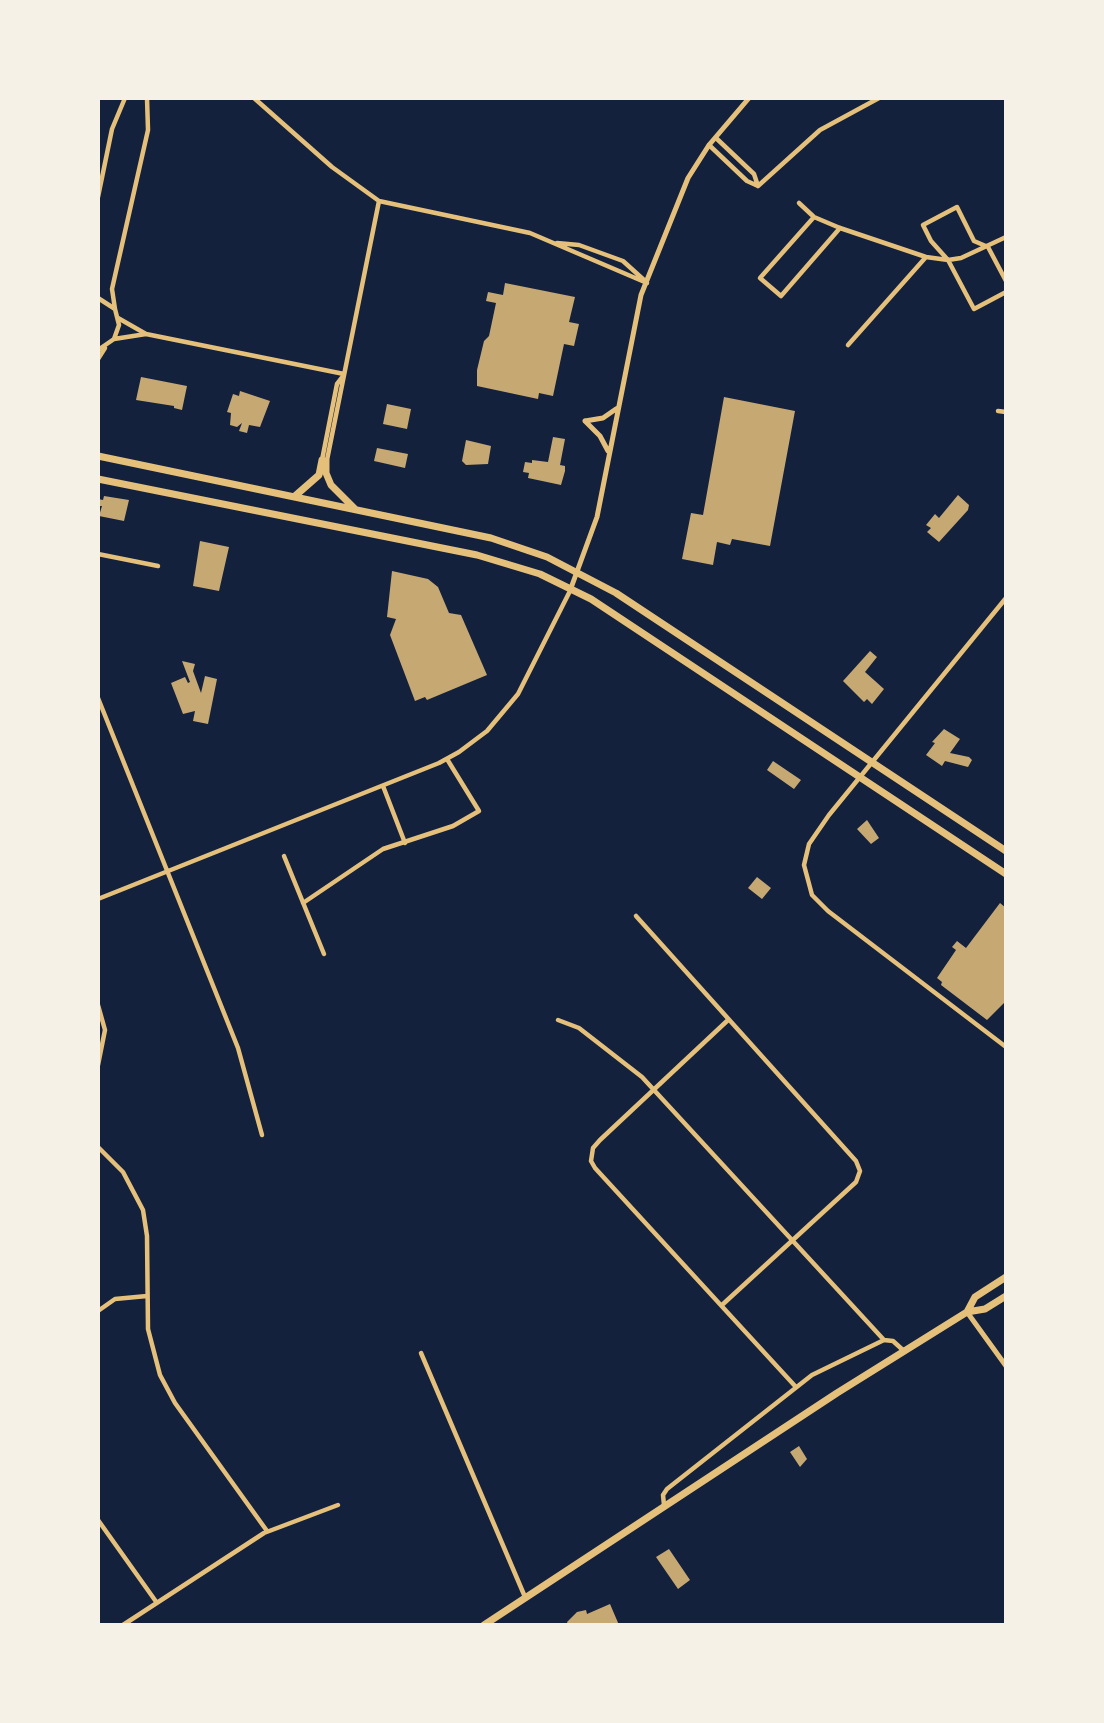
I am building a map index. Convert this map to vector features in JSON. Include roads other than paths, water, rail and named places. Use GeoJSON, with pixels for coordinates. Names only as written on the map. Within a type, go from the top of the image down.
{"type":"FeatureCollection","features":[{"type":"Feature","properties":{"kind":"main road"},"geometry":{"type":"LineString","coordinates":[[98,456],[506,542],[577,571],[616,593],[1006,851]]}},
{"type":"Feature","properties":{"kind":"main road"},"geometry":{"type":"LineString","coordinates":[[295,496],[319,475],[324,461]]}},
{"type":"Feature","properties":{"kind":"main road"},"geometry":{"type":"LineString","coordinates":[[324,461],[331,485],[356,509]]}},
{"type":"Feature","properties":{"kind":"main road"},"geometry":{"type":"LineString","coordinates":[[98,479],[477,555],[525,568],[571,588],[1006,874]]}},
{"type":"Feature","properties":{"kind":"main road"},"geometry":{"type":"LineString","coordinates":[[967,1312],[975,1297],[1006,1277]]}},
{"type":"Feature","properties":{"kind":"main road"},"geometry":{"type":"LineString","coordinates":[[484,1625],[904,1351],[967,1312],[985,1309],[1006,1296]]}},
{"type":"Feature","properties":{"kind":"street"},"geometry":{"type":"LineString","coordinates":[[98,197],[112,129],[125,98]]}},
{"type":"Feature","properties":{"kind":"street"},"geometry":{"type":"LineString","coordinates":[[98,359],[114,339],[118,318],[112,289],[148,130],[147,98]]}},
{"type":"Feature","properties":{"kind":"street"},"geometry":{"type":"LineString","coordinates":[[254,98],[276,114],[332,167],[379,201],[530,233],[647,283]]}},
{"type":"Feature","properties":{"kind":"street"},"geometry":{"type":"LineString","coordinates":[[98,900],[447,759],[477,740],[505,712],[526,678],[571,588],[597,517],[640,295],[647,283],[677,200],[709,145],[749,98]]}},
{"type":"Feature","properties":{"kind":"street"},"geometry":{"type":"LineString","coordinates":[[758,186],[820,130],[879,98]]}},
{"type":"Feature","properties":{"kind":"street"},"geometry":{"type":"LineString","coordinates":[[716,138],[754,174],[758,186]]}},
{"type":"Feature","properties":{"kind":"street"},"geometry":{"type":"LineString","coordinates":[[709,145],[747,181],[758,186]]}},
{"type":"Feature","properties":{"kind":"street"},"geometry":{"type":"LineString","coordinates":[[324,461],[379,201]]}},
{"type":"Feature","properties":{"kind":"street"},"geometry":{"type":"LineString","coordinates":[[799,203],[814,217],[926,257],[948,260],[988,247],[1006,237]]}},
{"type":"Feature","properties":{"kind":"street"},"geometry":{"type":"LineString","coordinates":[[1006,281],[988,247],[974,241],[957,207],[923,225],[931,241],[948,260],[974,309],[1006,292]]}},
{"type":"Feature","properties":{"kind":"street"},"geometry":{"type":"LineString","coordinates":[[814,217],[761,278],[781,296],[840,228]]}},
{"type":"Feature","properties":{"kind":"street"},"geometry":{"type":"LineString","coordinates":[[553,243],[579,245],[623,261],[647,283]]}},
{"type":"Feature","properties":{"kind":"street"},"geometry":{"type":"LineString","coordinates":[[848,345],[926,257]]}},
{"type":"Feature","properties":{"kind":"street"},"geometry":{"type":"LineString","coordinates":[[98,298],[115,309]]}},
{"type":"Feature","properties":{"kind":"street"},"geometry":{"type":"LineString","coordinates":[[118,318],[146,334],[344,374]]}},
{"type":"Feature","properties":{"kind":"street"},"geometry":{"type":"LineString","coordinates":[[114,339],[146,334]]}},
{"type":"Feature","properties":{"kind":"street"},"geometry":{"type":"LineString","coordinates":[[98,350],[107,346]]}},
{"type":"Feature","properties":{"kind":"street"},"geometry":{"type":"LineString","coordinates":[[609,452],[600,436],[586,421],[608,416],[617,409]]}},
{"type":"Feature","properties":{"kind":"street"},"geometry":{"type":"LineString","coordinates":[[998,411],[1006,412]]}},
{"type":"Feature","properties":{"kind":"street"},"geometry":{"type":"LineString","coordinates":[[98,554],[158,566]]}},
{"type":"Feature","properties":{"kind":"street"},"geometry":{"type":"LineString","coordinates":[[1006,598],[860,776],[809,845],[805,874],[812,895],[828,911],[1006,1047]]}},
{"type":"Feature","properties":{"kind":"street"},"geometry":{"type":"LineString","coordinates":[[98,698],[238,1048],[262,1135]]}},
{"type":"Feature","properties":{"kind":"street"},"geometry":{"type":"LineString","coordinates":[[303,902],[383,849],[453,826],[479,811],[447,759]]}},
{"type":"Feature","properties":{"kind":"street"},"geometry":{"type":"LineString","coordinates":[[383,786],[405,843]]}},
{"type":"Feature","properties":{"kind":"street"},"geometry":{"type":"LineString","coordinates":[[284,856],[324,954]]}},
{"type":"Feature","properties":{"kind":"street"},"geometry":{"type":"LineString","coordinates":[[636,916],[727,1021],[856,1161],[860,1174],[856,1182],[722,1305]]}},
{"type":"Feature","properties":{"kind":"street"},"geometry":{"type":"LineString","coordinates":[[98,1005],[105,1030],[98,1065]]}},
{"type":"Feature","properties":{"kind":"street"},"geometry":{"type":"LineString","coordinates":[[558,1020],[579,1028],[622,1059],[654,1090],[794,1239],[884,1340]]}},
{"type":"Feature","properties":{"kind":"street"},"geometry":{"type":"LineString","coordinates":[[727,1021],[600,1140],[591,1155],[595,1168],[795,1386]]}},
{"type":"Feature","properties":{"kind":"street"},"geometry":{"type":"LineString","coordinates":[[98,1147],[124,1172],[143,1210],[147,1236],[147,1296],[151,1347],[165,1388],[267,1531]]}},
{"type":"Feature","properties":{"kind":"street"},"geometry":{"type":"LineString","coordinates":[[98,1311],[115,1299],[147,1296]]}},
{"type":"Feature","properties":{"kind":"street"},"geometry":{"type":"LineString","coordinates":[[967,1312],[1006,1366]]}},
{"type":"Feature","properties":{"kind":"street"},"geometry":{"type":"LineString","coordinates":[[664,1506],[663,1495],[667,1489],[795,1386],[884,1340],[892,1341],[904,1351]]}},
{"type":"Feature","properties":{"kind":"street"},"geometry":{"type":"LineString","coordinates":[[421,1353],[525,1597]]}},
{"type":"Feature","properties":{"kind":"street"},"geometry":{"type":"LineString","coordinates":[[123,1625],[267,1531],[338,1505]]}},
{"type":"Feature","properties":{"kind":"street"},"geometry":{"type":"LineString","coordinates":[[98,1520],[158,1602]]}}]}
